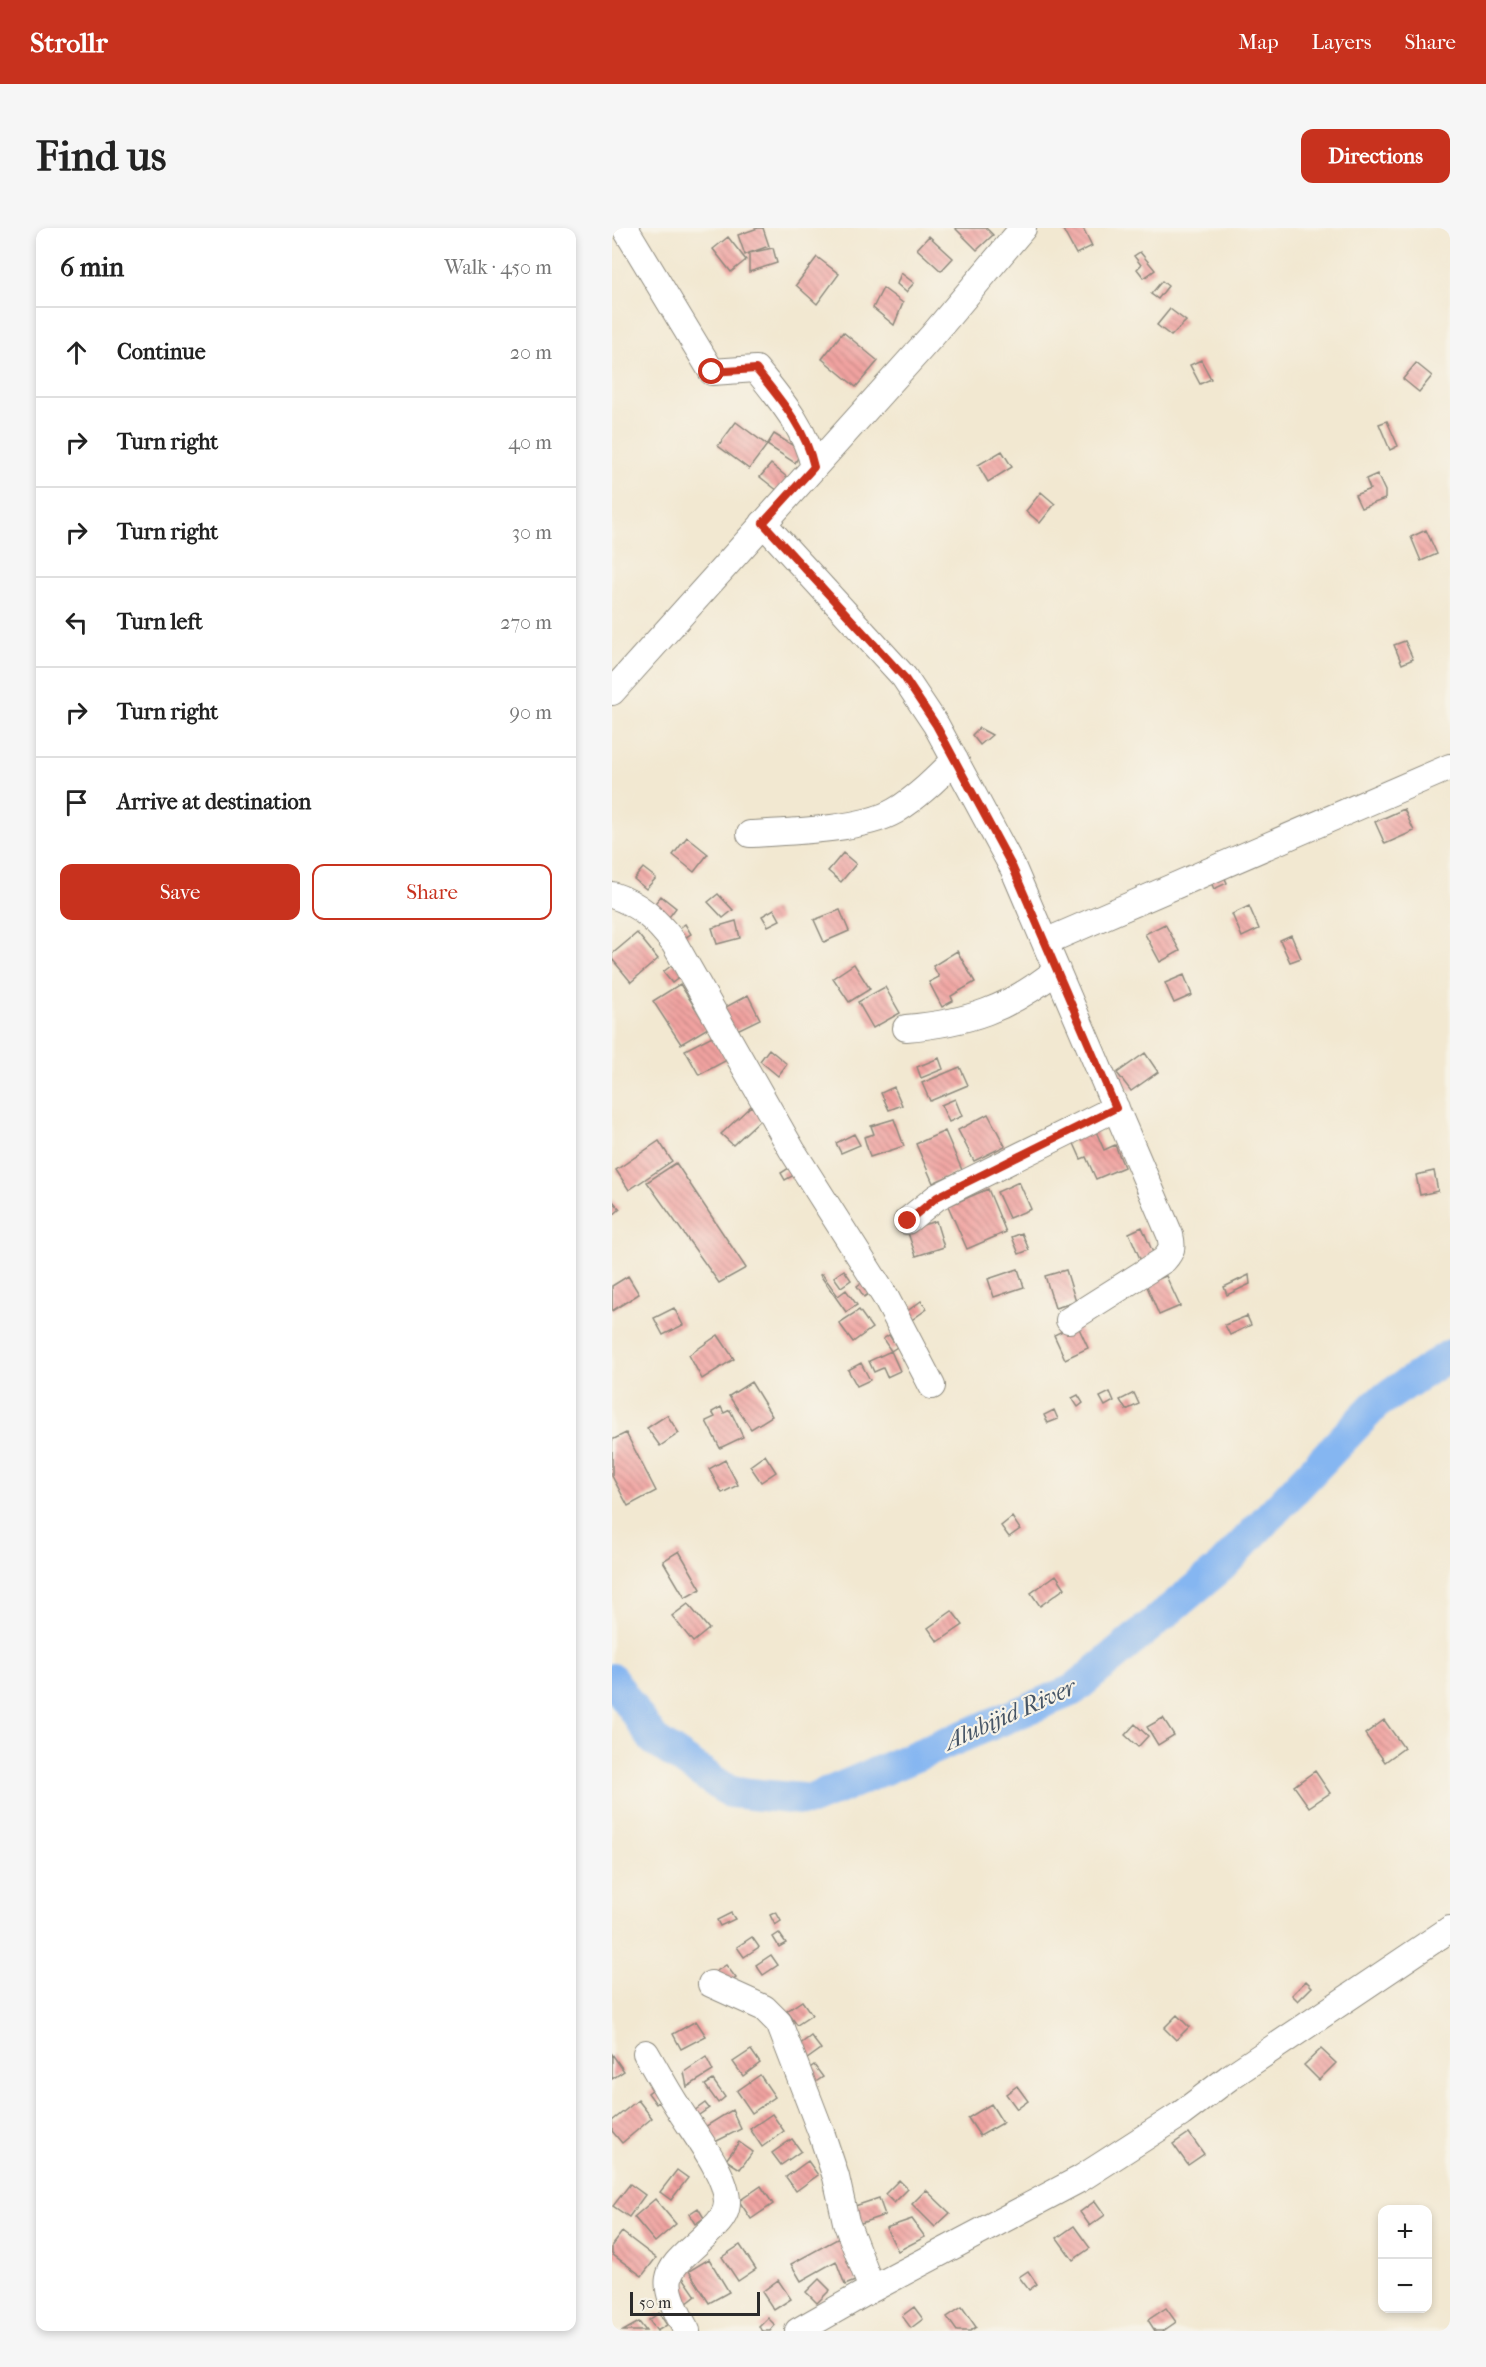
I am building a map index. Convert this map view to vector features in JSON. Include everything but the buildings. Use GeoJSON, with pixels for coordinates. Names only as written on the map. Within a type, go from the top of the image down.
{"type":"FeatureCollection","features":[{"type":"Feature","properties":{"kind":"street"},"geometry":{"type":"LineString","coordinates":[[625,228],[712,372],[756,369],[789,410],[810,450],[814,467]]}},
{"type":"Feature","properties":{"kind":"street"},"geometry":{"type":"LineString","coordinates":[[612,692],[932,336],[1023,228]]}},
{"type":"Feature","properties":{"kind":"street"},"geometry":{"type":"LineString","coordinates":[[763,523],[904,677],[936,725],[1013,868],[1170,1235],[1173,1246],[1164,1260],[1069,1320]]}},
{"type":"Feature","properties":{"kind":"street"},"geometry":{"type":"LineString","coordinates":[[750,834],[808,831],[878,819],[895,811],[933,782],[954,760]]}},
{"type":"Feature","properties":{"kind":"street"},"geometry":{"type":"LineString","coordinates":[[1045,942],[1450,767]]}},
{"type":"Feature","properties":{"kind":"street"},"geometry":{"type":"LineString","coordinates":[[612,895],[624,899],[649,914],[674,943],[792,1150],[886,1298],[932,1386]]}},
{"type":"Feature","properties":{"kind":"street"},"geometry":{"type":"LineString","coordinates":[[906,1028],[953,1023],[1012,1002],[1034,989],[1057,970]]}},
{"type":"Feature","properties":{"kind":"street"},"geometry":{"type":"LineString","coordinates":[[908,1221],[937,1197],[1116,1108]]}},
{"type":"Feature","properties":{"kind":"street"},"geometry":{"type":"LineString","coordinates":[[798,2331],[872,2289],[1080,2179],[1181,2114],[1230,2077],[1450,1929]]}},
{"type":"Feature","properties":{"kind":"street"},"geometry":{"type":"LineString","coordinates":[[711,1984],[764,2008],[779,2023],[821,2132],[836,2177],[846,2223],[872,2289]]}},
{"type":"Feature","properties":{"kind":"street"},"geometry":{"type":"LineString","coordinates":[[646,2053],[715,2167],[727,2192],[727,2205],[720,2222],[680,2257],[670,2269],[668,2280],[670,2293],[687,2331]]}},
{"type":"Feature","properties":{"kind":"waterway","name":"Alubijid River"},"geometry":{"type":"LineString","coordinates":[[612,1679],[654,1740],[730,1792],[811,1800],[1073,1690],[1221,1567],[1376,1404],[1450,1355]]}},
{"type":"Feature","properties":{"kind":"route"},"geometry":{"type":"LineString","coordinates":[[712,372],[756,369],[789,410],[810,450],[814,467],[763,523],[904,677],[936,725],[1013,868],[1116,1108],[937,1197],[908,1221]]}}]}
